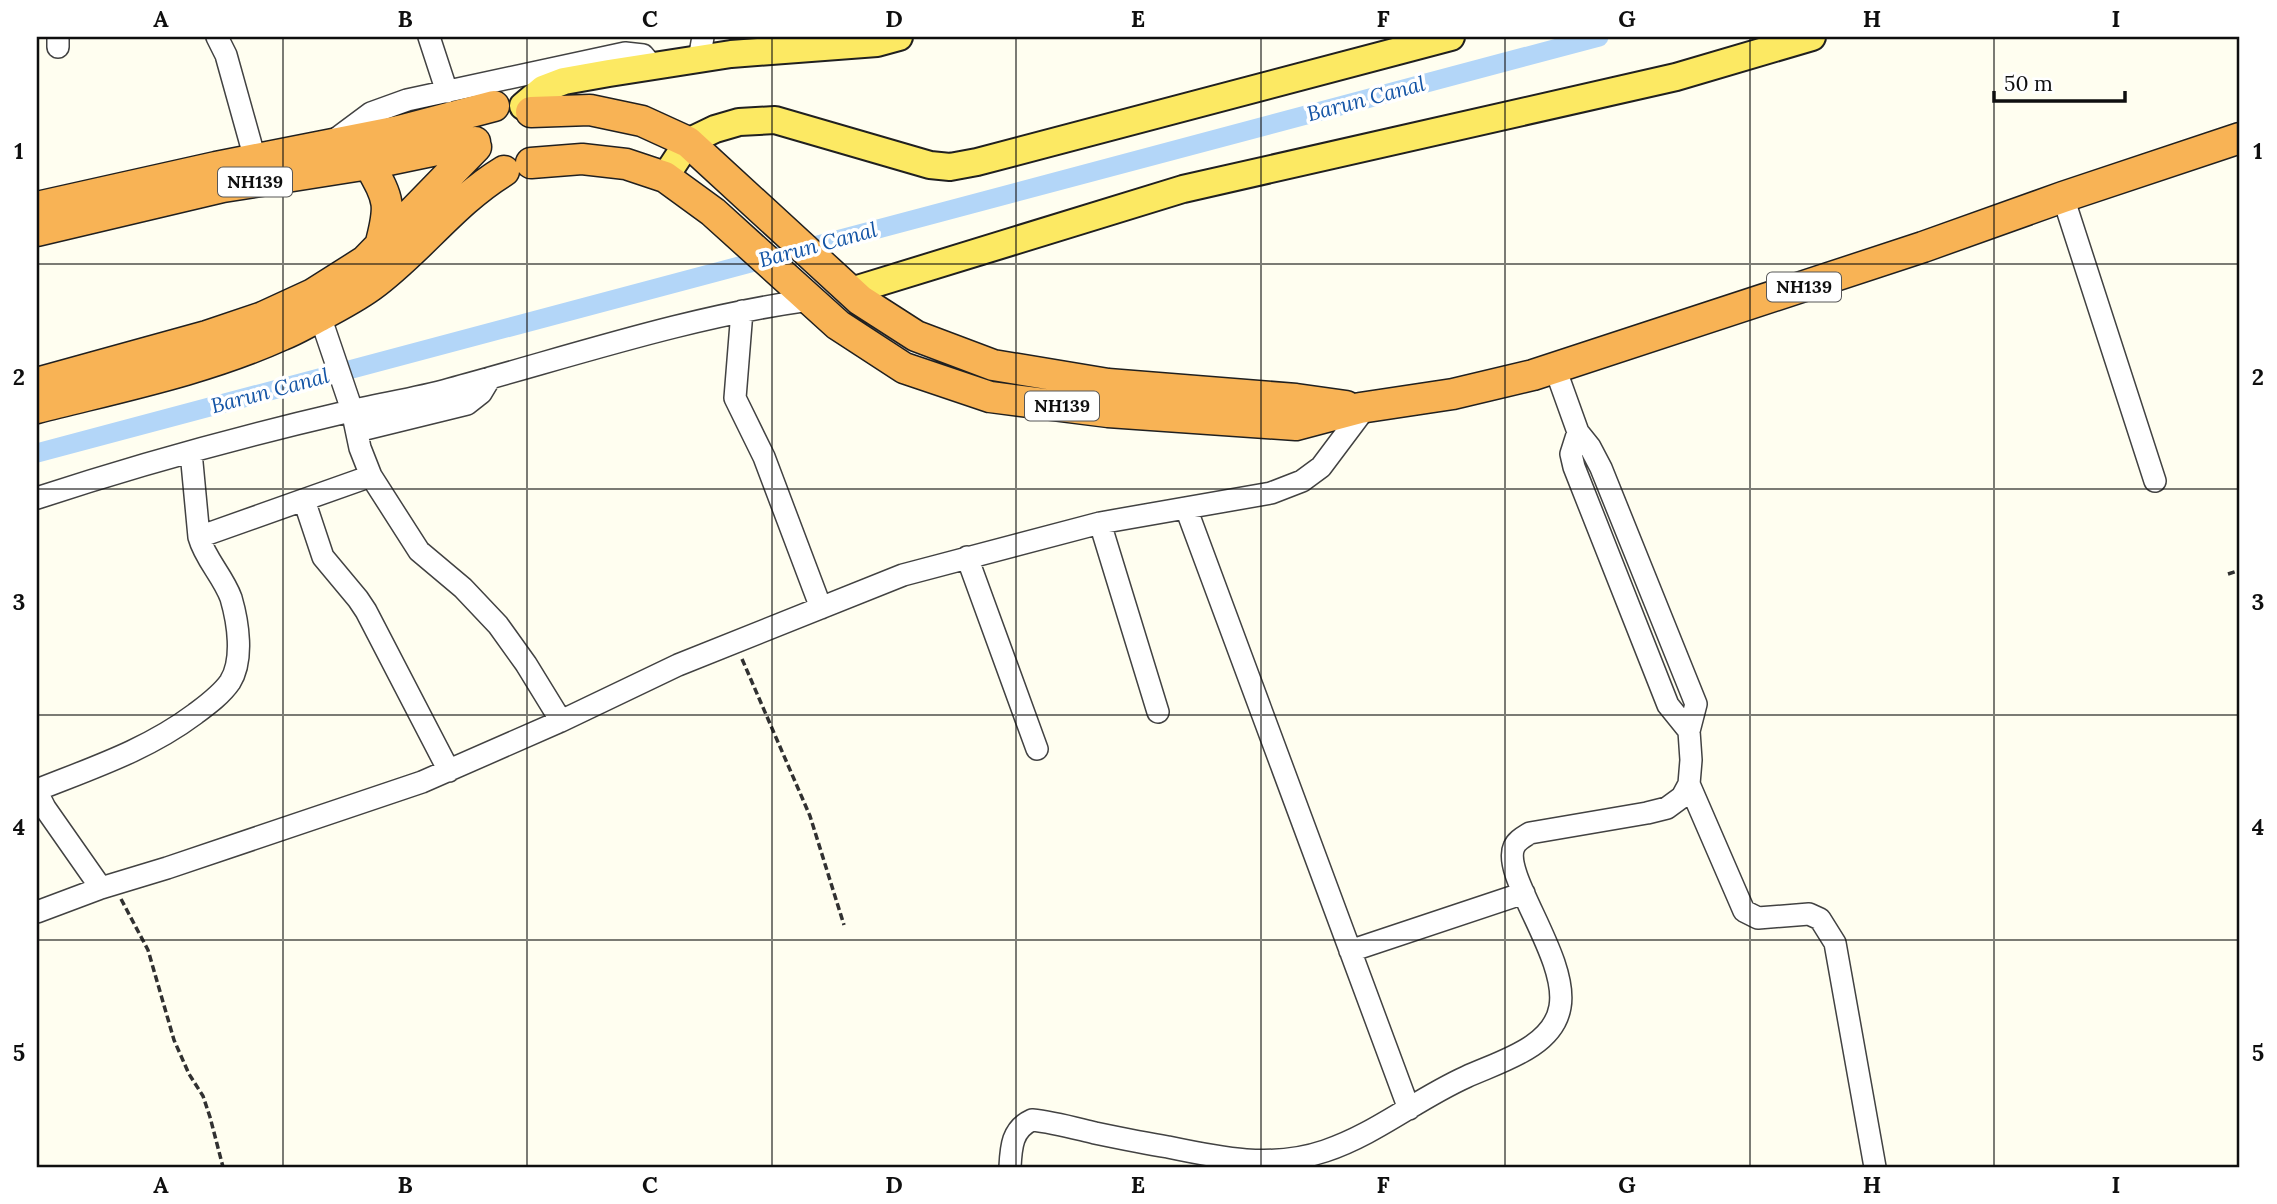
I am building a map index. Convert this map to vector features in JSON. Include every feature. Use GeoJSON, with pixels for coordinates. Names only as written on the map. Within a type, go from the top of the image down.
{"type":"FeatureCollection","features":[{"type":"Feature","properties":{"kind":"highway","name":"NH139"},"geometry":{"type":"LineString","coordinates":[[37,208],[255,159],[516,108],[590,110],[642,121],[688,142],[860,300],[916,336],[993,365],[1108,384],[1363,408]]}},
{"type":"Feature","properties":{"kind":"highway"},"geometry":{"type":"LineString","coordinates":[[37,408],[200,365],[282,335],[370,287],[464,199],[484,183],[518,167],[541,147],[541,127],[516,108],[480,119],[476,128],[475,145],[487,163],[518,167]]}},
{"type":"Feature","properties":{"kind":"highway","name":"NH139"},"geometry":{"type":"LineString","coordinates":[[518,167],[582,159],[626,164],[665,177],[713,212],[838,325],[904,368],[990,397],[1108,412],[1296,425],[1363,408],[1453,394],[1555,368],[1923,247],[2240,138]]}},
{"type":"Feature","properties":{"kind":"highway","name":"NH139"},"geometry":{"type":"LineString","coordinates":[[37,231],[223,187],[475,145]]}},
{"type":"Feature","properties":{"kind":"highway"},"geometry":{"type":"LineString","coordinates":[[37,383],[207,337],[263,317],[313,294],[365,261],[475,145]]}},
{"type":"Feature","properties":{"kind":"highway"},"geometry":{"type":"LineString","coordinates":[[369,164],[387,204],[388,218],[380,247]]}},
{"type":"Feature","properties":{"kind":"main road"},"geometry":{"type":"LineString","coordinates":[[516,108],[543,89],[564,82],[653,67],[701,48],[731,54],[877,43],[899,37]]}},
{"type":"Feature","properties":{"kind":"main road"},"geometry":{"type":"LineString","coordinates":[[665,177],[688,142],[715,129],[739,122],[775,120],[910,161],[950,167],[977,163],[1451,37]]}},
{"type":"Feature","properties":{"kind":"main road"},"geometry":{"type":"LineString","coordinates":[[842,282],[1183,189],[1676,77],[1812,37]]}},
{"type":"Feature","properties":{"kind":"street"},"geometry":{"type":"LineString","coordinates":[[217,37],[226,55],[255,159]]}},
{"type":"Feature","properties":{"kind":"street"},"geometry":{"type":"LineString","coordinates":[[429,37],[447,92]]}},
{"type":"Feature","properties":{"kind":"street"},"geometry":{"type":"LineString","coordinates":[[328,145],[371,113],[407,100],[625,53],[643,55],[653,67]]}},
{"type":"Feature","properties":{"kind":"street"},"geometry":{"type":"LineString","coordinates":[[2063,197],[2155,481]]}},
{"type":"Feature","properties":{"kind":"street"},"geometry":{"type":"LineString","coordinates":[[37,498],[133,467],[191,452],[355,421],[447,390],[603,345],[742,311],[801,293]]}},
{"type":"Feature","properties":{"kind":"street"},"geometry":{"type":"LineString","coordinates":[[742,311],[735,398],[764,457],[821,608]]}},
{"type":"Feature","properties":{"kind":"street"},"geometry":{"type":"LineString","coordinates":[[320,316],[371,477],[419,551],[463,588],[498,625],[561,721]]}},
{"type":"Feature","properties":{"kind":"street"},"geometry":{"type":"LineString","coordinates":[[1010,1167],[1015,1135],[1022,1124],[1032,1120],[1197,1153],[1266,1162],[1284,1161],[1323,1152],[1374,1130],[1450,1084],[1537,1043],[1550,1029],[1560,1010],[1562,995],[1558,974],[1550,948],[1515,872],[1512,858],[1514,847],[1530,833],[1667,808],[1682,797],[1689,784],[1689,731],[1696,705],[1601,468],[1578,432],[1555,368]]}},
{"type":"Feature","properties":{"kind":"street"},"geometry":{"type":"LineString","coordinates":[[37,912],[449,771],[678,665],[903,575],[1100,523],[1271,493],[1302,481],[1321,467],[1363,408]]}},
{"type":"Feature","properties":{"kind":"street"},"geometry":{"type":"LineString","coordinates":[[107,886],[45,808],[37,791],[144,746],[208,705],[230,681],[238,649],[231,599],[199,537],[191,452]]}},
{"type":"Feature","properties":{"kind":"street"},"geometry":{"type":"LineString","coordinates":[[199,537],[371,477]]}},
{"type":"Feature","properties":{"kind":"street"},"geometry":{"type":"LineString","coordinates":[[304,500],[323,557],[366,611],[449,771]]}},
{"type":"Feature","properties":{"kind":"street"},"geometry":{"type":"LineString","coordinates":[[1186,508],[1409,1109]]}},
{"type":"Feature","properties":{"kind":"street"},"geometry":{"type":"LineString","coordinates":[[1100,523],[1158,712]]}},
{"type":"Feature","properties":{"kind":"street"},"geometry":{"type":"LineString","coordinates":[[967,557],[1037,749]]}},
{"type":"Feature","properties":{"kind":"street"},"geometry":{"type":"LineString","coordinates":[[1689,784],[1744,911],[1758,919],[1810,914],[1820,919],[1835,943],[1875,1167]]}},
{"type":"Feature","properties":{"kind":"street"},"geometry":{"type":"LineString","coordinates":[[1350,951],[1524,893]]}},
{"type":"Feature","properties":{"kind":"path"},"geometry":{"type":"LineString","coordinates":[[2228,573],[2240,570]]}},
{"type":"Feature","properties":{"kind":"path"},"geometry":{"type":"LineString","coordinates":[[734,642],[810,816],[844,925]]}},
{"type":"Feature","properties":{"kind":"path"},"geometry":{"type":"LineString","coordinates":[[107,886],[148,950],[179,1053],[203,1096],[223,1167]]}},
{"type":"Feature","properties":{"kind":"waterway","name":"Barun Canal"},"geometry":{"type":"LineString","coordinates":[[37,453],[1599,37]]}}]}
